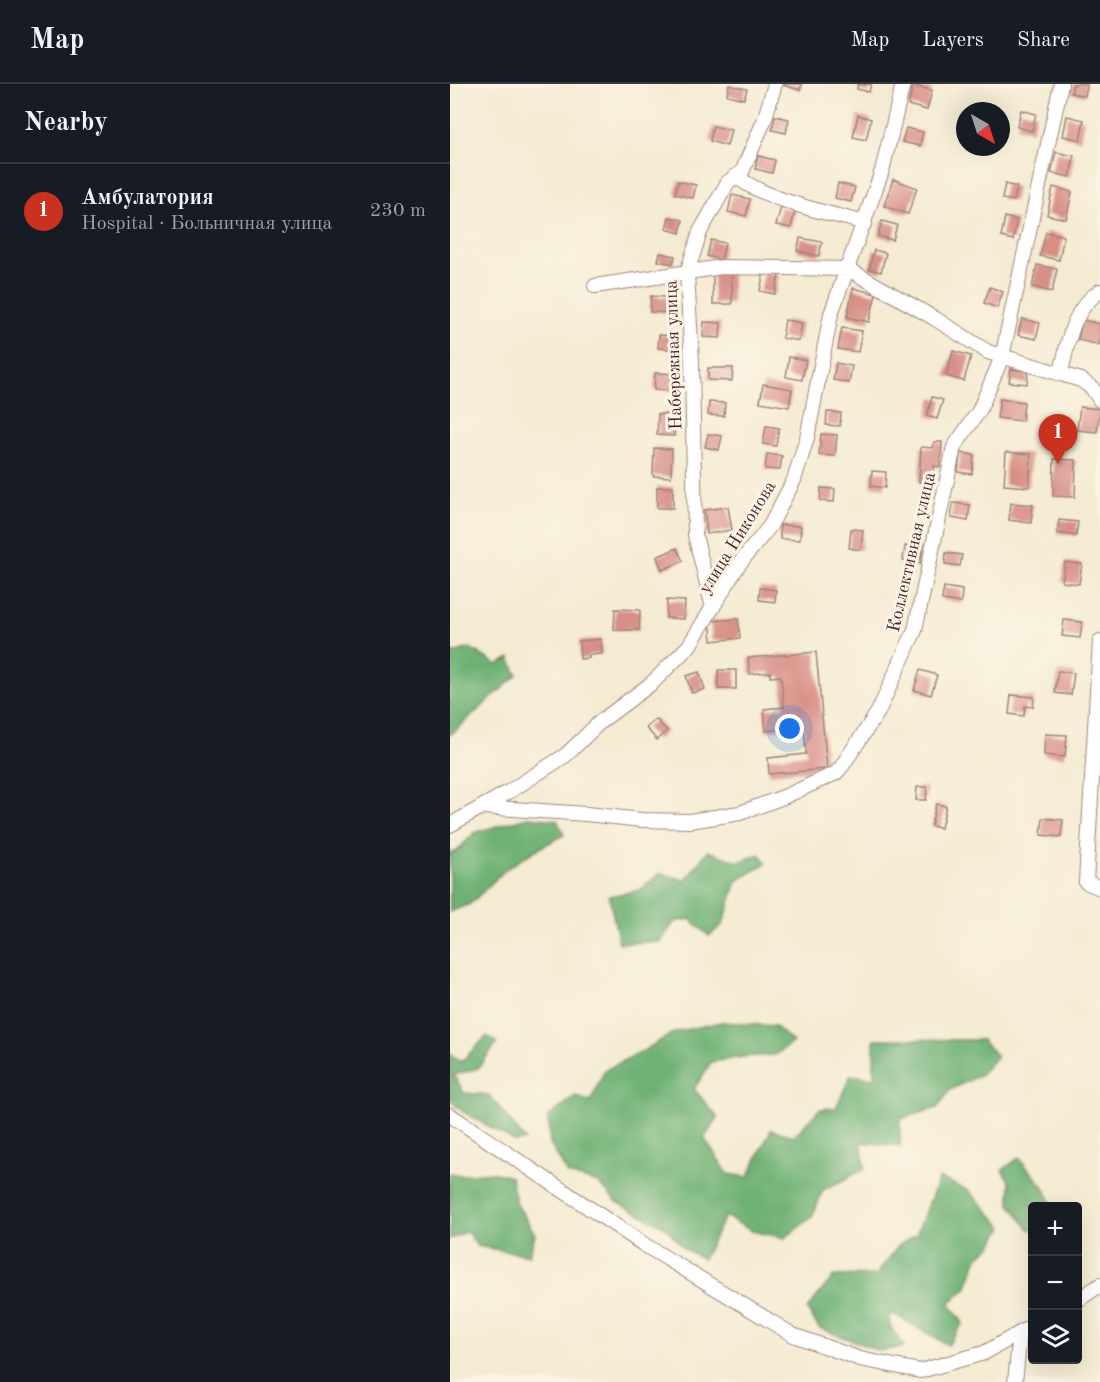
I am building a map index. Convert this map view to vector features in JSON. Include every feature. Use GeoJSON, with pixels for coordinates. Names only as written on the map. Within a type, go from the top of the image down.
{"type":"FeatureCollection","features":[{"type":"Feature","properties":{"kind":"street","name":"Набережная улица"},"geometry":{"type":"LineString","coordinates":[[713,608],[695,535],[692,363],[687,273],[700,232],[728,182],[742,172],[764,121],[775,84]]}},
{"type":"Feature","properties":{"kind":"street","name":"улица Никонова"},"geometry":{"type":"LineString","coordinates":[[450,825],[566,755],[600,722],[652,683],[689,646],[739,564],[770,526],[794,480],[807,438],[831,314],[882,171],[903,84]]}},
{"type":"Feature","properties":{"kind":"street","name":"Коллективная улица"},"geometry":{"type":"LineString","coordinates":[[482,807],[642,820],[690,821],[740,813],[786,796],[836,773],[843,766],[878,712],[915,630],[954,447],[980,411],[1002,357],[1061,84]]}},
{"type":"Feature","properties":{"kind":"street"},"geometry":{"type":"LineString","coordinates":[[736,176],[749,187],[865,223]]}},
{"type":"Feature","properties":{"kind":"street"},"geometry":{"type":"LineString","coordinates":[[595,286],[722,267],[848,269],[988,352],[1082,380],[1092,388],[1100,400]]}},
{"type":"Feature","properties":{"kind":"street"},"geometry":{"type":"LineString","coordinates":[[1061,373],[1073,323],[1091,297],[1100,291]]}},
{"type":"Feature","properties":{"kind":"street"},"geometry":{"type":"LineString","coordinates":[[1100,641],[1086,882],[1100,888]]}},
{"type":"Feature","properties":{"kind":"street"},"geometry":{"type":"LineString","coordinates":[[450,1115],[643,1244],[794,1335],[860,1359],[920,1371],[984,1353],[1026,1330]]}},
{"type":"Feature","properties":{"kind":"street"},"geometry":{"type":"LineString","coordinates":[[1082,1297],[1100,1285]]}},
{"type":"Feature","properties":{"kind":"street"},"geometry":{"type":"LineString","coordinates":[[1015,1382],[1026,1330]]}},
{"type":"Feature","properties":{"kind":"green space"},"geometry":{"type":"Polygon","coordinates":[[[470,648],[497,665],[510,658],[517,675],[450,735],[450,654],[470,648]]]}},
{"type":"Feature","properties":{"kind":"green space"},"geometry":{"type":"Polygon","coordinates":[[[528,817],[557,820],[564,835],[507,868],[470,904],[450,912],[450,852],[456,852],[474,833],[528,817]]]}},
{"type":"Feature","properties":{"kind":"green space"},"geometry":{"type":"Polygon","coordinates":[[[708,851],[739,862],[760,854],[766,863],[737,881],[723,924],[709,936],[690,919],[674,922],[660,942],[619,943],[609,896],[640,890],[660,873],[685,880],[708,851]]]}},
{"type":"Feature","properties":{"kind":"green space"},"geometry":{"type":"Polygon","coordinates":[[[722,1022],[775,1026],[793,1042],[775,1055],[711,1062],[694,1089],[718,1118],[704,1138],[728,1174],[748,1177],[771,1130],[794,1136],[820,1109],[836,1108],[851,1075],[874,1078],[874,1039],[982,1040],[997,1056],[980,1075],[950,1090],[937,1108],[900,1119],[900,1146],[861,1142],[865,1169],[823,1190],[812,1217],[785,1238],[752,1231],[725,1216],[703,1259],[683,1248],[667,1228],[617,1202],[598,1183],[568,1174],[550,1144],[548,1117],[575,1096],[590,1102],[605,1070],[675,1032],[722,1022]]]}},
{"type":"Feature","properties":{"kind":"green space"},"geometry":{"type":"Polygon","coordinates":[[[487,1036],[497,1043],[478,1068],[454,1075],[464,1093],[489,1095],[525,1140],[516,1142],[463,1112],[450,1100],[450,1054],[461,1062],[487,1036]]]}},
{"type":"Feature","properties":{"kind":"green space"},"geometry":{"type":"Polygon","coordinates":[[[1019,1158],[1043,1186],[1051,1202],[1028,1202],[1028,1228],[1010,1204],[1010,1182],[1002,1170],[1019,1158]]]}},
{"type":"Feature","properties":{"kind":"green space"},"geometry":{"type":"Polygon","coordinates":[[[492,1172],[511,1177],[516,1203],[535,1234],[529,1255],[477,1246],[467,1231],[450,1239],[450,1173],[460,1175],[492,1172]]]}},
{"type":"Feature","properties":{"kind":"green space"},"geometry":{"type":"Polygon","coordinates":[[[939,1178],[969,1191],[1003,1227],[992,1245],[978,1257],[966,1289],[949,1303],[963,1323],[948,1345],[890,1312],[890,1326],[904,1347],[879,1351],[819,1328],[807,1309],[834,1276],[876,1275],[899,1245],[916,1235],[939,1178]]]}},
{"type":"Feature","properties":{"kind":"building"},"geometry":{"type":"Polygon","coordinates":[[[779,84],[802,84],[800,90],[779,84]]]}},
{"type":"Feature","properties":{"kind":"building"},"geometry":{"type":"Polygon","coordinates":[[[858,84],[871,84],[869,92],[857,89],[858,84]]]}},
{"type":"Feature","properties":{"kind":"building"},"geometry":{"type":"Polygon","coordinates":[[[1073,84],[1087,84],[1085,96],[1071,93],[1073,84]]]}},
{"type":"Feature","properties":{"kind":"building"},"geometry":{"type":"Polygon","coordinates":[[[729,85],[747,89],[744,99],[727,95],[729,85]]]}},
{"type":"Feature","properties":{"kind":"building"},"geometry":{"type":"Polygon","coordinates":[[[913,86],[932,90],[927,110],[908,105],[913,86]]]}},
{"type":"Feature","properties":{"kind":"building"},"geometry":{"type":"Polygon","coordinates":[[[1021,110],[1036,114],[1032,131],[1017,127],[1021,110]]]}},
{"type":"Feature","properties":{"kind":"building"},"geometry":{"type":"Polygon","coordinates":[[[858,115],[871,119],[866,140],[853,137],[858,115]]]}},
{"type":"Feature","properties":{"kind":"building"},"geometry":{"type":"Polygon","coordinates":[[[775,116],[789,119],[786,133],[772,130],[775,116]]]}},
{"type":"Feature","properties":{"kind":"building"},"geometry":{"type":"Polygon","coordinates":[[[1067,116],[1084,120],[1080,140],[1063,136],[1067,116]]]}},
{"type":"Feature","properties":{"kind":"building"},"geometry":{"type":"Polygon","coordinates":[[[713,126],[731,130],[727,146],[710,141],[713,126]]]}},
{"type":"Feature","properties":{"kind":"building"},"geometry":{"type":"Polygon","coordinates":[[[906,128],[923,132],[920,146],[902,142],[906,128]]]}},
{"type":"Feature","properties":{"kind":"building"},"geometry":{"type":"Polygon","coordinates":[[[1056,152],[1074,156],[1070,177],[1051,173],[1056,152]]]}},
{"type":"Feature","properties":{"kind":"building"},"geometry":{"type":"Polygon","coordinates":[[[758,156],[775,160],[772,173],[755,169],[758,156]]]}},
{"type":"Feature","properties":{"kind":"building"},"geometry":{"type":"Polygon","coordinates":[[[893,179],[917,188],[908,214],[884,206],[893,179]]]}},
{"type":"Feature","properties":{"kind":"building"},"geometry":{"type":"Polygon","coordinates":[[[678,181],[696,185],[693,198],[675,194],[678,181]]]}},
{"type":"Feature","properties":{"kind":"building"},"geometry":{"type":"Polygon","coordinates":[[[838,183],[855,187],[851,202],[835,198],[838,183]]]}},
{"type":"Feature","properties":{"kind":"building"},"geometry":{"type":"Polygon","coordinates":[[[1005,184],[1017,187],[1014,201],[1002,199],[1005,184]]]}},
{"type":"Feature","properties":{"kind":"building"},"geometry":{"type":"Polygon","coordinates":[[[1053,187],[1072,192],[1066,219],[1047,215],[1053,187]]]}},
{"type":"Feature","properties":{"kind":"building"},"geometry":{"type":"Polygon","coordinates":[[[732,195],[750,199],[746,216],[728,212],[732,195]]]}},
{"type":"Feature","properties":{"kind":"building"},"geometry":{"type":"Polygon","coordinates":[[[781,207],[795,211],[791,228],[776,225],[781,207]]]}},
{"type":"Feature","properties":{"kind":"building"},"geometry":{"type":"Polygon","coordinates":[[[669,217],[683,220],[680,233],[666,229],[669,217]]]}},
{"type":"Feature","properties":{"kind":"building"},"geometry":{"type":"Polygon","coordinates":[[[1005,217],[1017,220],[1013,240],[1001,237],[1005,217]]]}},
{"type":"Feature","properties":{"kind":"building"},"geometry":{"type":"Polygon","coordinates":[[[882,221],[897,225],[893,240],[878,236],[882,221]]]}},
{"type":"Feature","properties":{"kind":"building"},"geometry":{"type":"Polygon","coordinates":[[[1046,232],[1064,236],[1059,260],[1040,256],[1046,232]]]}},
{"type":"Feature","properties":{"kind":"building"},"geometry":{"type":"Polygon","coordinates":[[[800,238],[822,242],[819,256],[797,251],[800,238]]]}},
{"type":"Feature","properties":{"kind":"building"},"geometry":{"type":"Polygon","coordinates":[[[711,240],[725,243],[721,260],[707,256],[711,240]]]}},
{"type":"Feature","properties":{"kind":"building"},"geometry":{"type":"Polygon","coordinates":[[[874,250],[886,253],[881,272],[869,269],[874,250]]]}},
{"type":"Feature","properties":{"kind":"building"},"geometry":{"type":"Polygon","coordinates":[[[660,253],[675,256],[673,264],[658,261],[660,253]]]}},
{"type":"Feature","properties":{"kind":"building"},"geometry":{"type":"Polygon","coordinates":[[[1037,265],[1057,269],[1052,292],[1032,287],[1037,265]]]}},
{"type":"Feature","properties":{"kind":"building"},"geometry":{"type":"Polygon","coordinates":[[[713,272],[732,272],[732,304],[713,304],[713,272]]]}},
{"type":"Feature","properties":{"kind":"building"},"geometry":{"type":"Polygon","coordinates":[[[764,272],[779,275],[775,294],[760,291],[764,272]]]}},
{"type":"Feature","properties":{"kind":"building"},"geometry":{"type":"Polygon","coordinates":[[[990,287],[1003,292],[997,308],[984,303],[990,287]]]}},
{"type":"Feature","properties":{"kind":"building"},"geometry":{"type":"Polygon","coordinates":[[[853,288],[876,294],[869,322],[847,317],[853,288]]]}},
{"type":"Feature","properties":{"kind":"building"},"geometry":{"type":"Polygon","coordinates":[[[651,296],[676,298],[675,313],[650,312],[651,296]]]}},
{"type":"Feature","properties":{"kind":"building"},"geometry":{"type":"Polygon","coordinates":[[[1022,319],[1040,323],[1036,339],[1018,335],[1022,319]]]}},
{"type":"Feature","properties":{"kind":"building"},"geometry":{"type":"Polygon","coordinates":[[[785,320],[802,323],[799,341],[782,338],[785,320]]]}},
{"type":"Feature","properties":{"kind":"building"},"geometry":{"type":"Polygon","coordinates":[[[1083,320],[1100,324],[1100,345],[1078,340],[1083,320]]]}},
{"type":"Feature","properties":{"kind":"building"},"geometry":{"type":"Polygon","coordinates":[[[704,322],[721,323],[720,338],[703,337],[704,322]]]}},
{"type":"Feature","properties":{"kind":"building"},"geometry":{"type":"Polygon","coordinates":[[[842,328],[862,331],[858,352],[838,349],[842,328]]]}},
{"type":"Feature","properties":{"kind":"building"},"geometry":{"type":"Polygon","coordinates":[[[659,335],[678,336],[677,350],[658,348],[659,335]]]}},
{"type":"Feature","properties":{"kind":"building"},"geometry":{"type":"Polygon","coordinates":[[[953,351],[971,356],[964,381],[946,376],[953,351]]]}},
{"type":"Feature","properties":{"kind":"building"},"geometry":{"type":"Polygon","coordinates":[[[789,357],[806,360],[802,380],[786,377],[789,357]]]}},
{"type":"Feature","properties":{"kind":"building"},"geometry":{"type":"Polygon","coordinates":[[[836,363],[852,366],[849,383],[833,380],[836,363]]]}},
{"type":"Feature","properties":{"kind":"building"},"geometry":{"type":"Polygon","coordinates":[[[708,368],[733,368],[732,381],[708,380],[708,368]]]}},
{"type":"Feature","properties":{"kind":"building"},"geometry":{"type":"Polygon","coordinates":[[[1011,369],[1028,371],[1027,384],[1009,382],[1011,369]]]}},
{"type":"Feature","properties":{"kind":"building"},"geometry":{"type":"Polygon","coordinates":[[[655,373],[678,374],[677,391],[654,390],[655,373]]]}},
{"type":"Feature","properties":{"kind":"building"},"geometry":{"type":"Polygon","coordinates":[[[763,384],[792,389],[789,407],[760,402],[763,384]]]}},
{"type":"Feature","properties":{"kind":"building"},"geometry":{"type":"Polygon","coordinates":[[[932,397],[943,400],[937,419],[927,416],[932,397]]]}},
{"type":"Feature","properties":{"kind":"building"},"geometry":{"type":"Polygon","coordinates":[[[1000,399],[1024,402],[1022,421],[997,418],[1000,399]]]}},
{"type":"Feature","properties":{"kind":"building"},"geometry":{"type":"Polygon","coordinates":[[[709,402],[725,403],[724,416],[708,415],[709,402]]]}},
{"type":"Feature","properties":{"kind":"building"},"geometry":{"type":"Polygon","coordinates":[[[1080,407],[1100,409],[1097,432],[1077,430],[1080,407]]]}},
{"type":"Feature","properties":{"kind":"building"},"geometry":{"type":"Polygon","coordinates":[[[827,412],[841,413],[840,426],[826,425],[827,412]]]}},
{"type":"Feature","properties":{"kind":"building"},"geometry":{"type":"Polygon","coordinates":[[[658,414],[675,414],[674,436],[657,435],[658,414]]]}},
{"type":"Feature","properties":{"kind":"building"},"geometry":{"type":"Polygon","coordinates":[[[766,426],[779,428],[776,446],[763,444],[766,426]]]}},
{"type":"Feature","properties":{"kind":"building"},"geometry":{"type":"Polygon","coordinates":[[[708,434],[722,436],[719,450],[705,447],[708,434]]]}},
{"type":"Feature","properties":{"kind":"building"},"geometry":{"type":"Polygon","coordinates":[[[821,434],[837,435],[835,456],[819,455],[821,434]]]}},
{"type":"Feature","properties":{"kind":"building"},"geometry":{"type":"Polygon","coordinates":[[[934,442],[942,442],[940,467],[934,466],[933,483],[919,482],[921,447],[933,448],[934,442]]]}},
{"type":"Feature","properties":{"kind":"building"},"geometry":{"type":"Polygon","coordinates":[[[654,448],[672,449],[671,477],[653,476],[654,448]]]}},
{"type":"Feature","properties":{"kind":"building"},"geometry":{"type":"Polygon","coordinates":[[[1006,452],[1031,454],[1029,487],[1004,485],[1006,452]]]}},
{"type":"Feature","properties":{"kind":"building"},"geometry":{"type":"Polygon","coordinates":[[[960,453],[974,455],[972,474],[958,472],[960,453]]]}},
{"type":"Feature","properties":{"kind":"building"},"geometry":{"type":"Polygon","coordinates":[[[767,454],[782,456],[780,470],[765,469],[767,454]]]}},
{"type":"Feature","properties":{"kind":"building"},"geometry":{"type":"Polygon","coordinates":[[[1054,459],[1076,460],[1075,497],[1053,496],[1054,459]]]}},
{"type":"Feature","properties":{"kind":"building"},"geometry":{"type":"Polygon","coordinates":[[[872,471],[886,472],[885,488],[871,486],[872,471]]]}},
{"type":"Feature","properties":{"kind":"building"},"geometry":{"type":"Polygon","coordinates":[[[657,487],[673,487],[673,508],[657,508],[657,487]]]}},
{"type":"Feature","properties":{"kind":"building"},"geometry":{"type":"Polygon","coordinates":[[[821,488],[835,489],[834,502],[820,501],[821,488]]]}},
{"type":"Feature","properties":{"kind":"building"},"geometry":{"type":"Polygon","coordinates":[[[953,503],[970,505],[968,521],[951,518],[953,503]]]}},
{"type":"Feature","properties":{"kind":"building"},"geometry":{"type":"Polygon","coordinates":[[[1011,503],[1033,505],[1031,523],[1009,520],[1011,503]]]}},
{"type":"Feature","properties":{"kind":"building"},"geometry":{"type":"Polygon","coordinates":[[[728,507],[732,530],[707,534],[704,510],[728,507]]]}},
{"type":"Feature","properties":{"kind":"building"},"geometry":{"type":"Polygon","coordinates":[[[1059,520],[1078,522],[1076,536],[1057,533],[1059,520]]]}},
{"type":"Feature","properties":{"kind":"building"},"geometry":{"type":"Polygon","coordinates":[[[780,525],[801,526],[800,540],[780,539],[780,525]]]}},
{"type":"Feature","properties":{"kind":"building"},"geometry":{"type":"Polygon","coordinates":[[[851,529],[863,530],[861,550],[849,548],[851,529]]]}},
{"type":"Feature","properties":{"kind":"building"},"geometry":{"type":"Polygon","coordinates":[[[905,546],[922,549],[920,563],[903,560],[905,546]]]}},
{"type":"Feature","properties":{"kind":"building"},"geometry":{"type":"Polygon","coordinates":[[[677,548],[683,561],[662,570],[657,557],[677,548]]]}},
{"type":"Feature","properties":{"kind":"building"},"geometry":{"type":"Polygon","coordinates":[[[946,553],[962,555],[960,566],[945,564],[946,553]]]}},
{"type":"Feature","properties":{"kind":"building"},"geometry":{"type":"Polygon","coordinates":[[[1065,562],[1082,564],[1079,584],[1062,582],[1065,562]]]}},
{"type":"Feature","properties":{"kind":"building"},"geometry":{"type":"Polygon","coordinates":[[[944,587],[962,590],[961,603],[942,600],[944,587]]]}},
{"type":"Feature","properties":{"kind":"building"},"geometry":{"type":"Polygon","coordinates":[[[760,588],[776,590],[775,602],[759,600],[760,588]]]}},
{"type":"Feature","properties":{"kind":"building"},"geometry":{"type":"Polygon","coordinates":[[[667,600],[685,601],[684,619],[666,618],[667,600]]]}},
{"type":"Feature","properties":{"kind":"building"},"geometry":{"type":"Polygon","coordinates":[[[615,609],[640,610],[639,630],[614,630],[615,609]]]}},
{"type":"Feature","properties":{"kind":"building"},"geometry":{"type":"Polygon","coordinates":[[[738,619],[740,638],[712,641],[710,621],[738,619]]]}},
{"type":"Feature","properties":{"kind":"building"},"geometry":{"type":"Polygon","coordinates":[[[1064,620],[1082,622],[1080,638],[1062,636],[1064,620]]]}},
{"type":"Feature","properties":{"kind":"building"},"geometry":{"type":"Polygon","coordinates":[[[601,639],[602,654],[589,655],[589,658],[580,659],[579,641],[601,639]]]}},
{"type":"Feature","properties":{"kind":"building"},"geometry":{"type":"Polygon","coordinates":[[[816,652],[827,769],[769,774],[768,758],[806,754],[804,727],[766,731],[764,709],[784,707],[781,676],[770,677],[770,672],[750,674],[748,658],[816,652]]]}},
{"type":"Feature","properties":{"kind":"building"},"geometry":{"type":"Polygon","coordinates":[[[718,670],[736,670],[736,689],[718,689],[718,670]]]}},
{"type":"Feature","properties":{"kind":"building"},"geometry":{"type":"Polygon","coordinates":[[[920,670],[937,675],[931,695],[914,690],[920,670]]]}},
{"type":"Feature","properties":{"kind":"building"},"geometry":{"type":"Polygon","coordinates":[[[1058,671],[1074,673],[1071,695],[1055,693],[1058,671]]]}},
{"type":"Feature","properties":{"kind":"building"},"geometry":{"type":"Polygon","coordinates":[[[699,672],[705,689],[692,693],[686,676],[699,672]]]}},
{"type":"Feature","properties":{"kind":"building"},"geometry":{"type":"Polygon","coordinates":[[[1011,695],[1034,697],[1033,707],[1025,706],[1024,716],[1009,714],[1011,695]]]}},
{"type":"Feature","properties":{"kind":"building"},"geometry":{"type":"Polygon","coordinates":[[[656,719],[667,731],[657,740],[646,728],[656,719]]]}},
{"type":"Feature","properties":{"kind":"building"},"geometry":{"type":"Polygon","coordinates":[[[1045,734],[1067,735],[1065,757],[1044,755],[1045,734]]]}},
{"type":"Feature","properties":{"kind":"building"},"geometry":{"type":"Polygon","coordinates":[[[917,787],[927,787],[926,800],[916,800],[917,787]]]}},
{"type":"Feature","properties":{"kind":"building"},"geometry":{"type":"Polygon","coordinates":[[[936,804],[946,806],[941,828],[931,826],[936,804]]]}},
{"type":"Feature","properties":{"kind":"building"},"geometry":{"type":"Polygon","coordinates":[[[1043,818],[1063,820],[1061,837],[1041,835],[1043,818]]]}},
{"type":"Feature","properties":{"kind":"place","name":"Амбулатория"},"geometry":{"type":"Point","coordinates":[1058,464]}}]}
